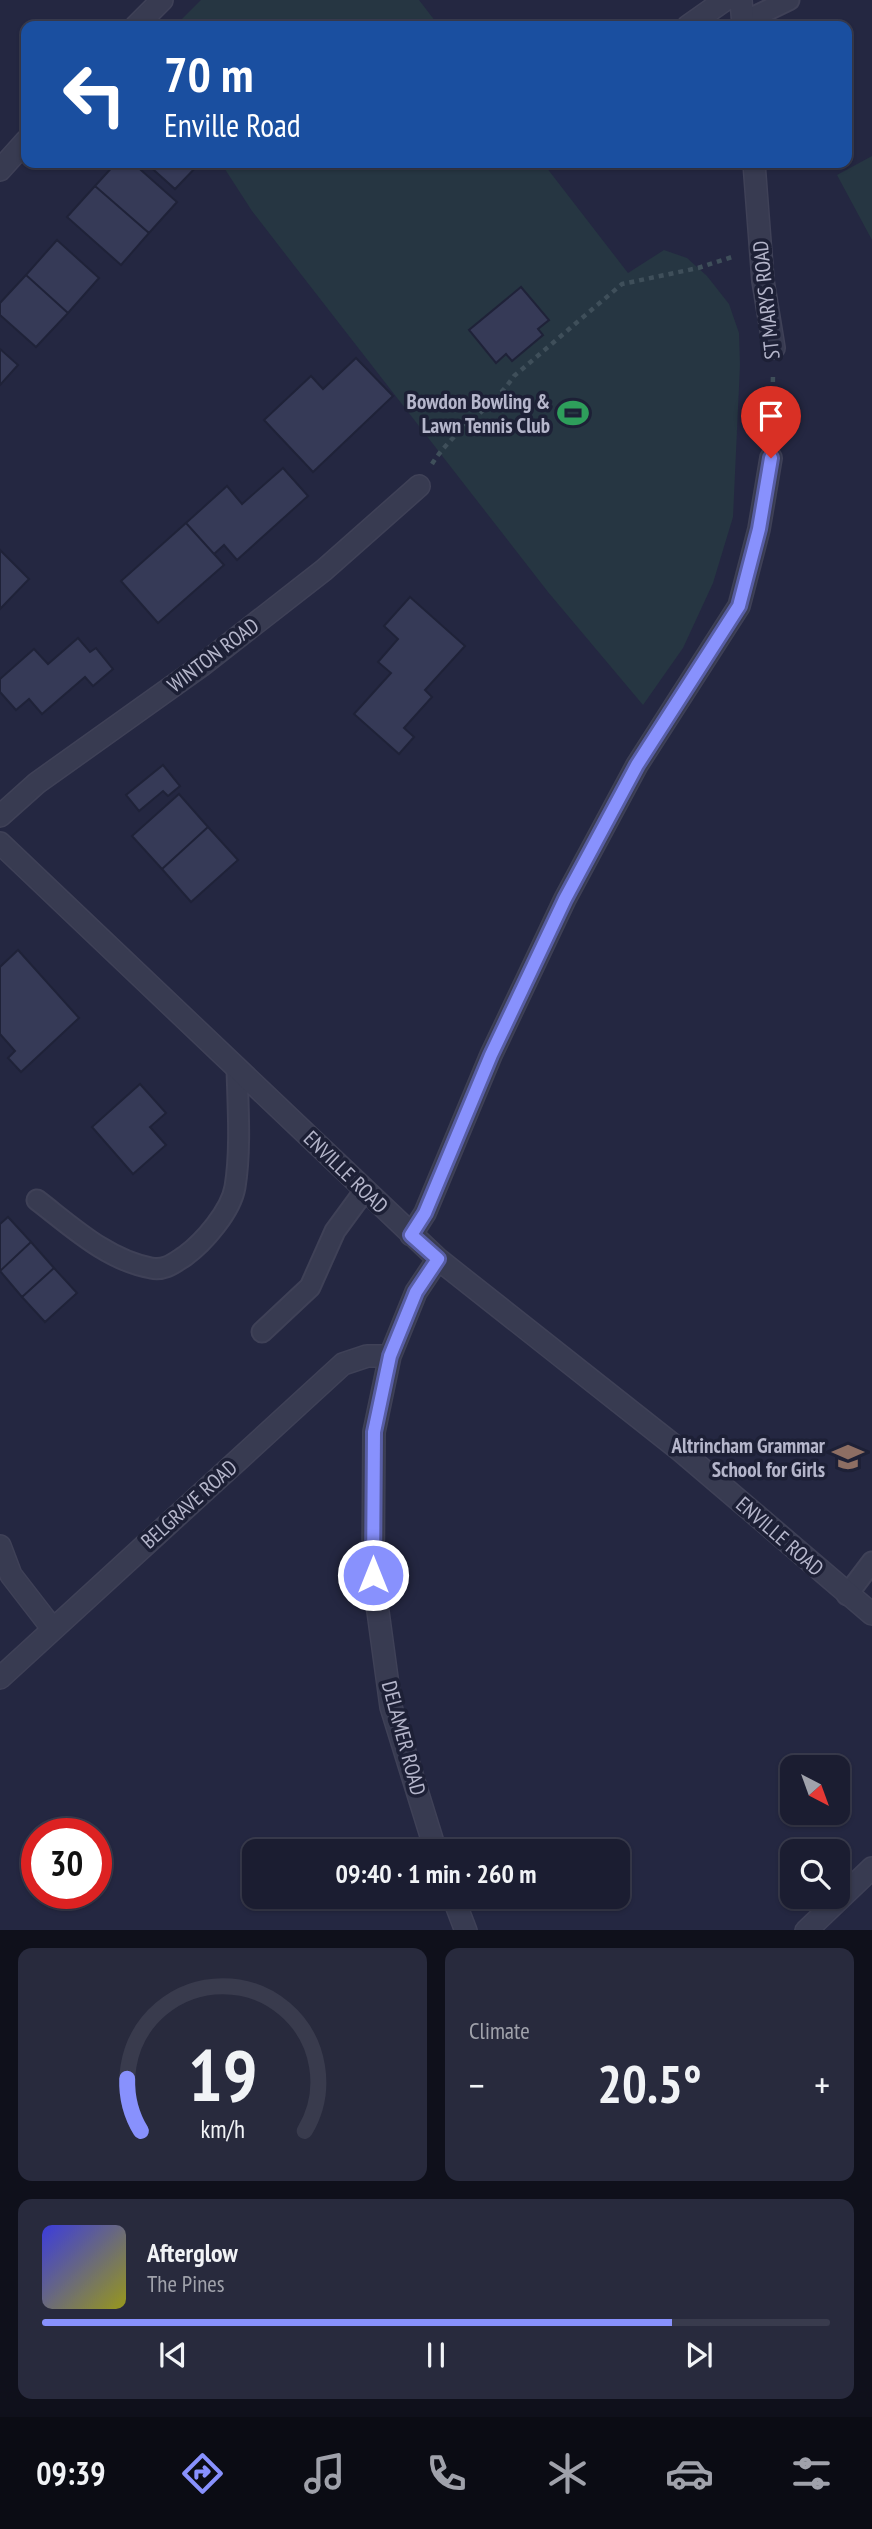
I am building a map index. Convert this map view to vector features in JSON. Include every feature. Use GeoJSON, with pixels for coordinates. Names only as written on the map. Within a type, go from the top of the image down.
{"type":"FeatureCollection","features":[{"type":"Feature","properties":{"kind":"street"},"geometry":{"type":"LineString","coordinates":[[141,21],[162,0]]}},
{"type":"Feature","properties":{"kind":"street"},"geometry":{"type":"LineString","coordinates":[[695,21],[725,0]]}},
{"type":"Feature","properties":{"kind":"street"},"geometry":{"type":"LineString","coordinates":[[741,0],[743,21]]}},
{"type":"Feature","properties":{"kind":"street"},"geometry":{"type":"LineString","coordinates":[[0,170],[21,147]]}},
{"type":"Feature","properties":{"kind":"street","name":"ST MARYS ROAD"},"geometry":{"type":"LineString","coordinates":[[754,168],[761,248],[774,348]]}},
{"type":"Feature","properties":{"kind":"street"},"geometry":{"type":"LineString","coordinates":[[411,1235],[425,1213],[491,1055],[565,899],[637,765],[739,606],[759,529],[771,458]]}},
{"type":"Feature","properties":{"kind":"street","name":"WINTON ROAD"},"geometry":{"type":"LineString","coordinates":[[0,816],[37,783],[201,666],[324,570],[419,486]]}},
{"type":"Feature","properties":{"kind":"street","name":"ENVILLE ROAD"},"geometry":{"type":"LineString","coordinates":[[0,843],[438,1259],[681,1451],[872,1614]]}},
{"type":"Feature","properties":{"kind":"street","name":"DELAMER ROAD"},"geometry":{"type":"LineString","coordinates":[[432,1839],[391,1707],[373,1575],[374,1432],[390,1356],[416,1292],[438,1259]]}},
{"type":"Feature","properties":{"kind":"street","name":"BELGRAVE ROAD"},"geometry":{"type":"LineString","coordinates":[[0,1678],[343,1364],[367,1356],[390,1356]]}},
{"type":"Feature","properties":{"kind":"street"},"geometry":{"type":"LineString","coordinates":[[0,1546],[11,1575],[52,1629]]}},
{"type":"Feature","properties":{"kind":"street"},"geometry":{"type":"LineString","coordinates":[[806,1930],[872,1868]]}},
{"type":"Feature","properties":{"kind":"street"},"geometry":{"type":"LineString","coordinates":[[458,1909],[466,1930]]}},
{"type":"Feature","properties":{"kind":"lane"},"geometry":{"type":"LineString","coordinates":[[749,21],[789,0]]}},
{"type":"Feature","properties":{"kind":"lane"},"geometry":{"type":"LineString","coordinates":[[37,1200],[92,1242],[117,1257],[153,1269],[167,1268],[193,1250],[223,1213],[234,1189],[237,1069]]}},
{"type":"Feature","properties":{"kind":"lane"},"geometry":{"type":"LineString","coordinates":[[262,1332],[310,1287],[335,1231],[365,1190]]}},
{"type":"Feature","properties":{"kind":"lane"},"geometry":{"type":"LineString","coordinates":[[847,1595],[872,1562]]}},
{"type":"Feature","properties":{"kind":"path"},"geometry":{"type":"LineString","coordinates":[[419,486],[440,451],[501,395],[514,376],[622,284],[698,268],[761,248]]}},
{"type":"Feature","properties":{"kind":"path","name":"ST MARYS ROAD"},"geometry":{"type":"LineString","coordinates":[[771,458],[774,348]]}},
{"type":"Feature","properties":{"kind":"shaded area"},"geometry":{"type":"Polygon","coordinates":[[[201,0],[419,0],[435,21],[180,21],[201,0]]]}},
{"type":"Feature","properties":{"kind":"shaded area"},"geometry":{"type":"Polygon","coordinates":[[[872,156],[872,240],[837,175],[872,156]]]}},
{"type":"Feature","properties":{"kind":"shaded area","name":"Bowdon Bowling & Lawn Tennis Club"},"geometry":{"type":"Polygon","coordinates":[[[224,168],[547,168],[628,273],[664,250],[687,258],[707,276],[729,304],[739,333],[733,517],[713,583],[683,648],[643,705],[548,592],[252,211],[224,168]]]}},
{"type":"Feature","properties":{"kind":"building"},"geometry":{"type":"Polygon","coordinates":[[[111,168],[139,168],[177,202],[149,233],[95,186],[111,168]]]}},
{"type":"Feature","properties":{"kind":"building"},"geometry":{"type":"Polygon","coordinates":[[[152,168],[195,168],[175,189],[152,168]]]}},
{"type":"Feature","properties":{"kind":"building"},"geometry":{"type":"Polygon","coordinates":[[[95,186],[149,233],[121,265],[67,217],[95,186]]]}},
{"type":"Feature","properties":{"kind":"building"},"geometry":{"type":"Polygon","coordinates":[[[57,240],[99,278],[68,313],[26,275],[57,240]]]}},
{"type":"Feature","properties":{"kind":"building"},"geometry":{"type":"Polygon","coordinates":[[[26,275],[68,313],[36,347],[0,315],[0,303],[26,275]]]}},
{"type":"Feature","properties":{"kind":"building"},"geometry":{"type":"Polygon","coordinates":[[[521,287],[549,320],[538,329],[543,335],[512,361],[506,354],[496,363],[469,330],[521,287]]]}},
{"type":"Feature","properties":{"kind":"building"},"geometry":{"type":"Polygon","coordinates":[[[0,349],[18,365],[0,385],[0,349]]]}},
{"type":"Feature","properties":{"kind":"building"},"geometry":{"type":"Polygon","coordinates":[[[356,358],[393,396],[313,472],[264,420],[311,376],[323,389],[356,358]]]}},
{"type":"Feature","properties":{"kind":"building"},"geometry":{"type":"Polygon","coordinates":[[[283,468],[308,496],[237,560],[224,545],[214,554],[186,523],[227,486],[242,504],[283,468]]]}},
{"type":"Feature","properties":{"kind":"building"},"geometry":{"type":"Polygon","coordinates":[[[186,523],[224,565],[158,623],[121,581],[186,523]]]}},
{"type":"Feature","properties":{"kind":"building"},"geometry":{"type":"Polygon","coordinates":[[[0,550],[29,579],[0,609],[0,550]]]}},
{"type":"Feature","properties":{"kind":"building"},"geometry":{"type":"Polygon","coordinates":[[[410,597],[465,646],[425,690],[432,697],[404,728],[414,737],[399,754],[354,714],[391,673],[378,662],[398,639],[384,626],[410,597]]]}},
{"type":"Feature","properties":{"kind":"building"},"geometry":{"type":"Polygon","coordinates":[[[78,638],[90,652],[96,648],[113,669],[93,686],[85,677],[42,714],[29,699],[16,710],[0,692],[0,679],[34,649],[48,664],[78,638]]]}},
{"type":"Feature","properties":{"kind":"building"},"geometry":{"type":"Polygon","coordinates":[[[163,765],[180,786],[168,796],[163,791],[139,811],[126,795],[163,765]]]}},
{"type":"Feature","properties":{"kind":"building"},"geometry":{"type":"Polygon","coordinates":[[[179,794],[208,827],[162,869],[132,836],[179,794]]]}},
{"type":"Feature","properties":{"kind":"building"},"geometry":{"type":"Polygon","coordinates":[[[208,827],[238,860],[191,902],[162,869],[208,827]]]}},
{"type":"Feature","properties":{"kind":"building"},"geometry":{"type":"Polygon","coordinates":[[[18,950],[79,1018],[21,1072],[8,1058],[15,1051],[0,1034],[0,967],[18,950]]]}},
{"type":"Feature","properties":{"kind":"building"},"geometry":{"type":"Polygon","coordinates":[[[140,1084],[166,1113],[150,1127],[166,1145],[133,1174],[92,1127],[140,1084]]]}},
{"type":"Feature","properties":{"kind":"building"},"geometry":{"type":"Polygon","coordinates":[[[8,1217],[31,1242],[0,1271],[0,1224],[8,1217]]]}},
{"type":"Feature","properties":{"kind":"building"},"geometry":{"type":"Polygon","coordinates":[[[31,1242],[54,1268],[22,1297],[0,1271],[31,1242]]]}},
{"type":"Feature","properties":{"kind":"building"},"geometry":{"type":"Polygon","coordinates":[[[54,1268],[77,1293],[45,1322],[22,1297],[54,1268]]]}},
{"type":"Feature","properties":{"kind":"place","name":"Bowdon Bowling & Lawn Tennis Club"},"geometry":{"type":"Point","coordinates":[573,413]}},
{"type":"Feature","properties":{"kind":"place","name":"Altrincham Grammar School for Girls"},"geometry":{"type":"Point","coordinates":[848,1457]}},
{"type":"Feature","properties":{"kind":"route"},"geometry":{"type":"LineString","coordinates":[[373,1575],[374,1432],[390,1356],[416,1292],[438,1259],[411,1235],[425,1213],[491,1055],[565,899],[637,765],[739,606],[759,529],[771,458]]}}]}
